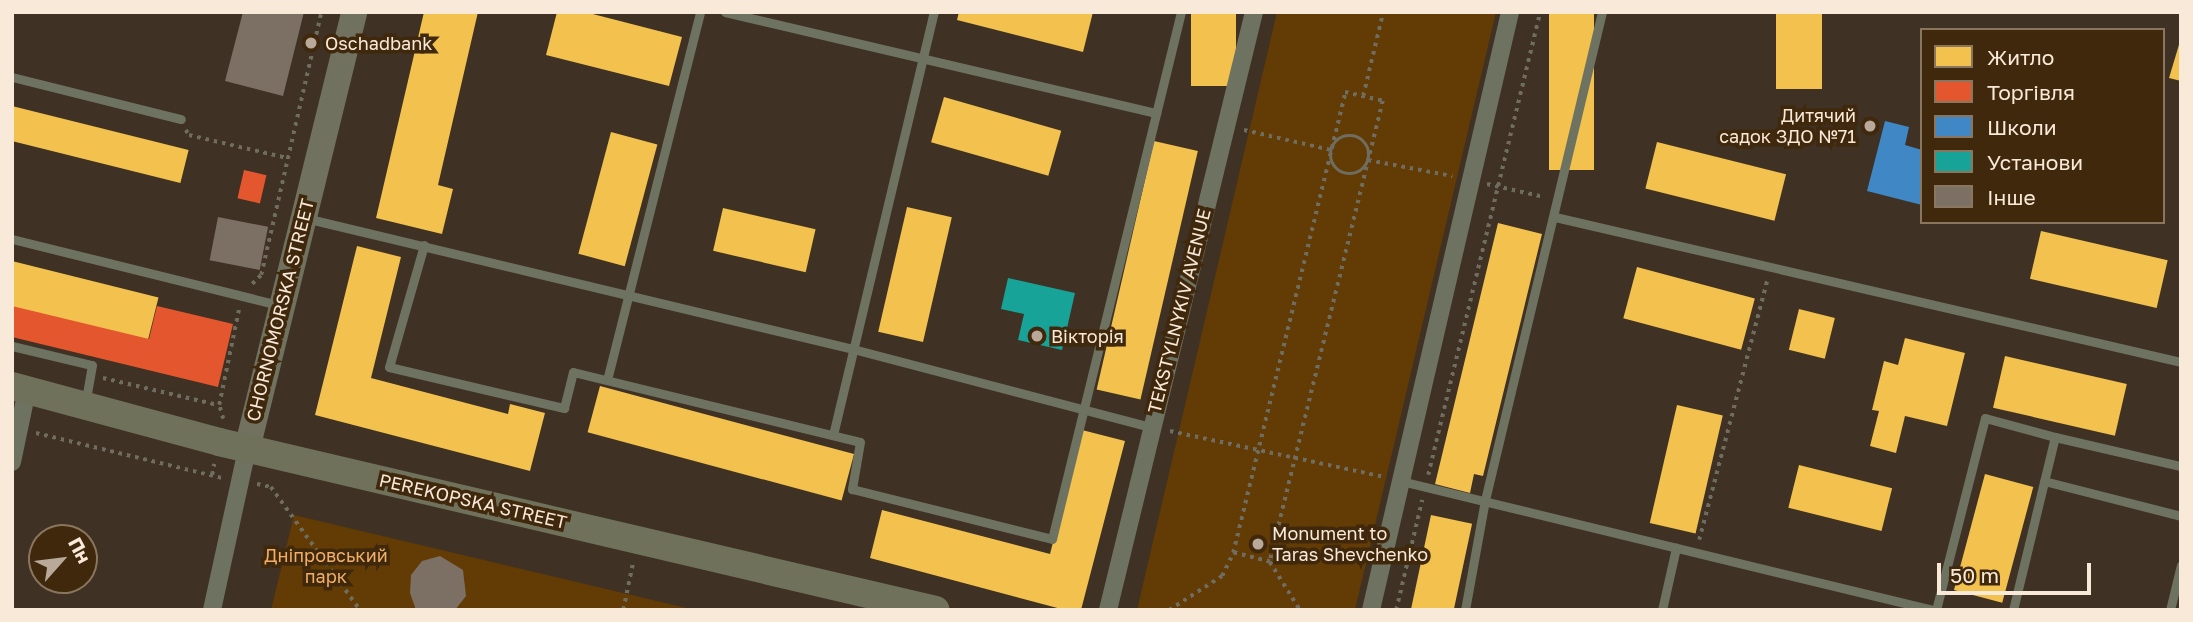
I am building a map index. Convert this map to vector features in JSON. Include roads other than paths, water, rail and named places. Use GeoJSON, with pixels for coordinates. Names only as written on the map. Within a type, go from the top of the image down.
{"type":"FeatureCollection","features":[{"type":"Feature","properties":{"kind":"main road","name":"PEREKOPSKA STREET"},"geometry":{"type":"LineString","coordinates":[[20,388],[247,449],[936,610]]}},
{"type":"Feature","properties":{"kind":"street","name":"CHORNOMORSKA STREET"},"geometry":{"type":"LineString","coordinates":[[212,610],[281,305],[354,12]]}},
{"type":"Feature","properties":{"kind":"street","name":"TEKSTYLNYKIV AVENUE"},"geometry":{"type":"LineString","coordinates":[[1108,610],[1150,427],[1254,12]]}},
{"type":"Feature","properties":{"kind":"street"},"geometry":{"type":"LineString","coordinates":[[1371,610],[1398,480],[1472,180],[1510,12]]}},
{"type":"Feature","properties":{"kind":"street"},"geometry":{"type":"LineString","coordinates":[[12,462],[19,429],[20,388]]}},
{"type":"Feature","properties":{"kind":"lane"},"geometry":{"type":"LineString","coordinates":[[607,380],[700,12]]}},
{"type":"Feature","properties":{"kind":"lane"},"geometry":{"type":"LineString","coordinates":[[725,12],[1156,113]]}},
{"type":"Feature","properties":{"kind":"lane"},"geometry":{"type":"LineString","coordinates":[[833,435],[934,12]]}},
{"type":"Feature","properties":{"kind":"lane"},"geometry":{"type":"LineString","coordinates":[[424,245],[389,367],[564,408],[573,372],[860,442],[852,489],[1052,539],[1080,411],[1181,12]]}},
{"type":"Feature","properties":{"kind":"lane"},"geometry":{"type":"LineString","coordinates":[[1465,610],[1485,500],[1559,201],[1602,12]]}},
{"type":"Feature","properties":{"kind":"lane"},"geometry":{"type":"LineString","coordinates":[[12,77],[181,119]]}},
{"type":"Feature","properties":{"kind":"lane"},"geometry":{"type":"LineString","coordinates":[[1555,217],[2181,362]]}},
{"type":"Feature","properties":{"kind":"lane"},"geometry":{"type":"LineString","coordinates":[[303,218],[853,349],[1080,411],[1150,427]]}},
{"type":"Feature","properties":{"kind":"lane"},"geometry":{"type":"LineString","coordinates":[[12,239],[281,305]]}},
{"type":"Feature","properties":{"kind":"lane"},"geometry":{"type":"LineString","coordinates":[[12,346],[92,365],[85,404]]}},
{"type":"Feature","properties":{"kind":"lane"},"geometry":{"type":"LineString","coordinates":[[1398,480],[1935,610],[1985,418],[2181,466]]}},
{"type":"Feature","properties":{"kind":"lane"},"geometry":{"type":"LineString","coordinates":[[2013,610],[2055,437]]}},
{"type":"Feature","properties":{"kind":"lane"},"geometry":{"type":"LineString","coordinates":[[2044,481],[2181,516]]}},
{"type":"Feature","properties":{"kind":"lane"},"geometry":{"type":"LineString","coordinates":[[1662,610],[1676,548]]}},
{"type":"Feature","properties":{"kind":"lane"},"geometry":{"type":"LineString","coordinates":[[2170,610],[2181,565]]}},
{"type":"Feature","properties":{"kind":"place","name":"Oschadbank"},"geometry":{"type":"Point","coordinates":[311,43]}},
{"type":"Feature","properties":{"kind":"place","name":"Дитячий садок ЗДО №71"},"geometry":{"type":"Point","coordinates":[1870,126]}},
{"type":"Feature","properties":{"kind":"place","name":"Вікторія"},"geometry":{"type":"Point","coordinates":[1037,336]}},
{"type":"Feature","properties":{"kind":"place","name":"Monument to Taras Shevchenko"},"geometry":{"type":"Point","coordinates":[1258,544]}},
{"type":"Feature","properties":{"kind":"park label","name":"Дніпровський парк"},"geometry":{"type":"Point","coordinates":[326,566]}}]}
